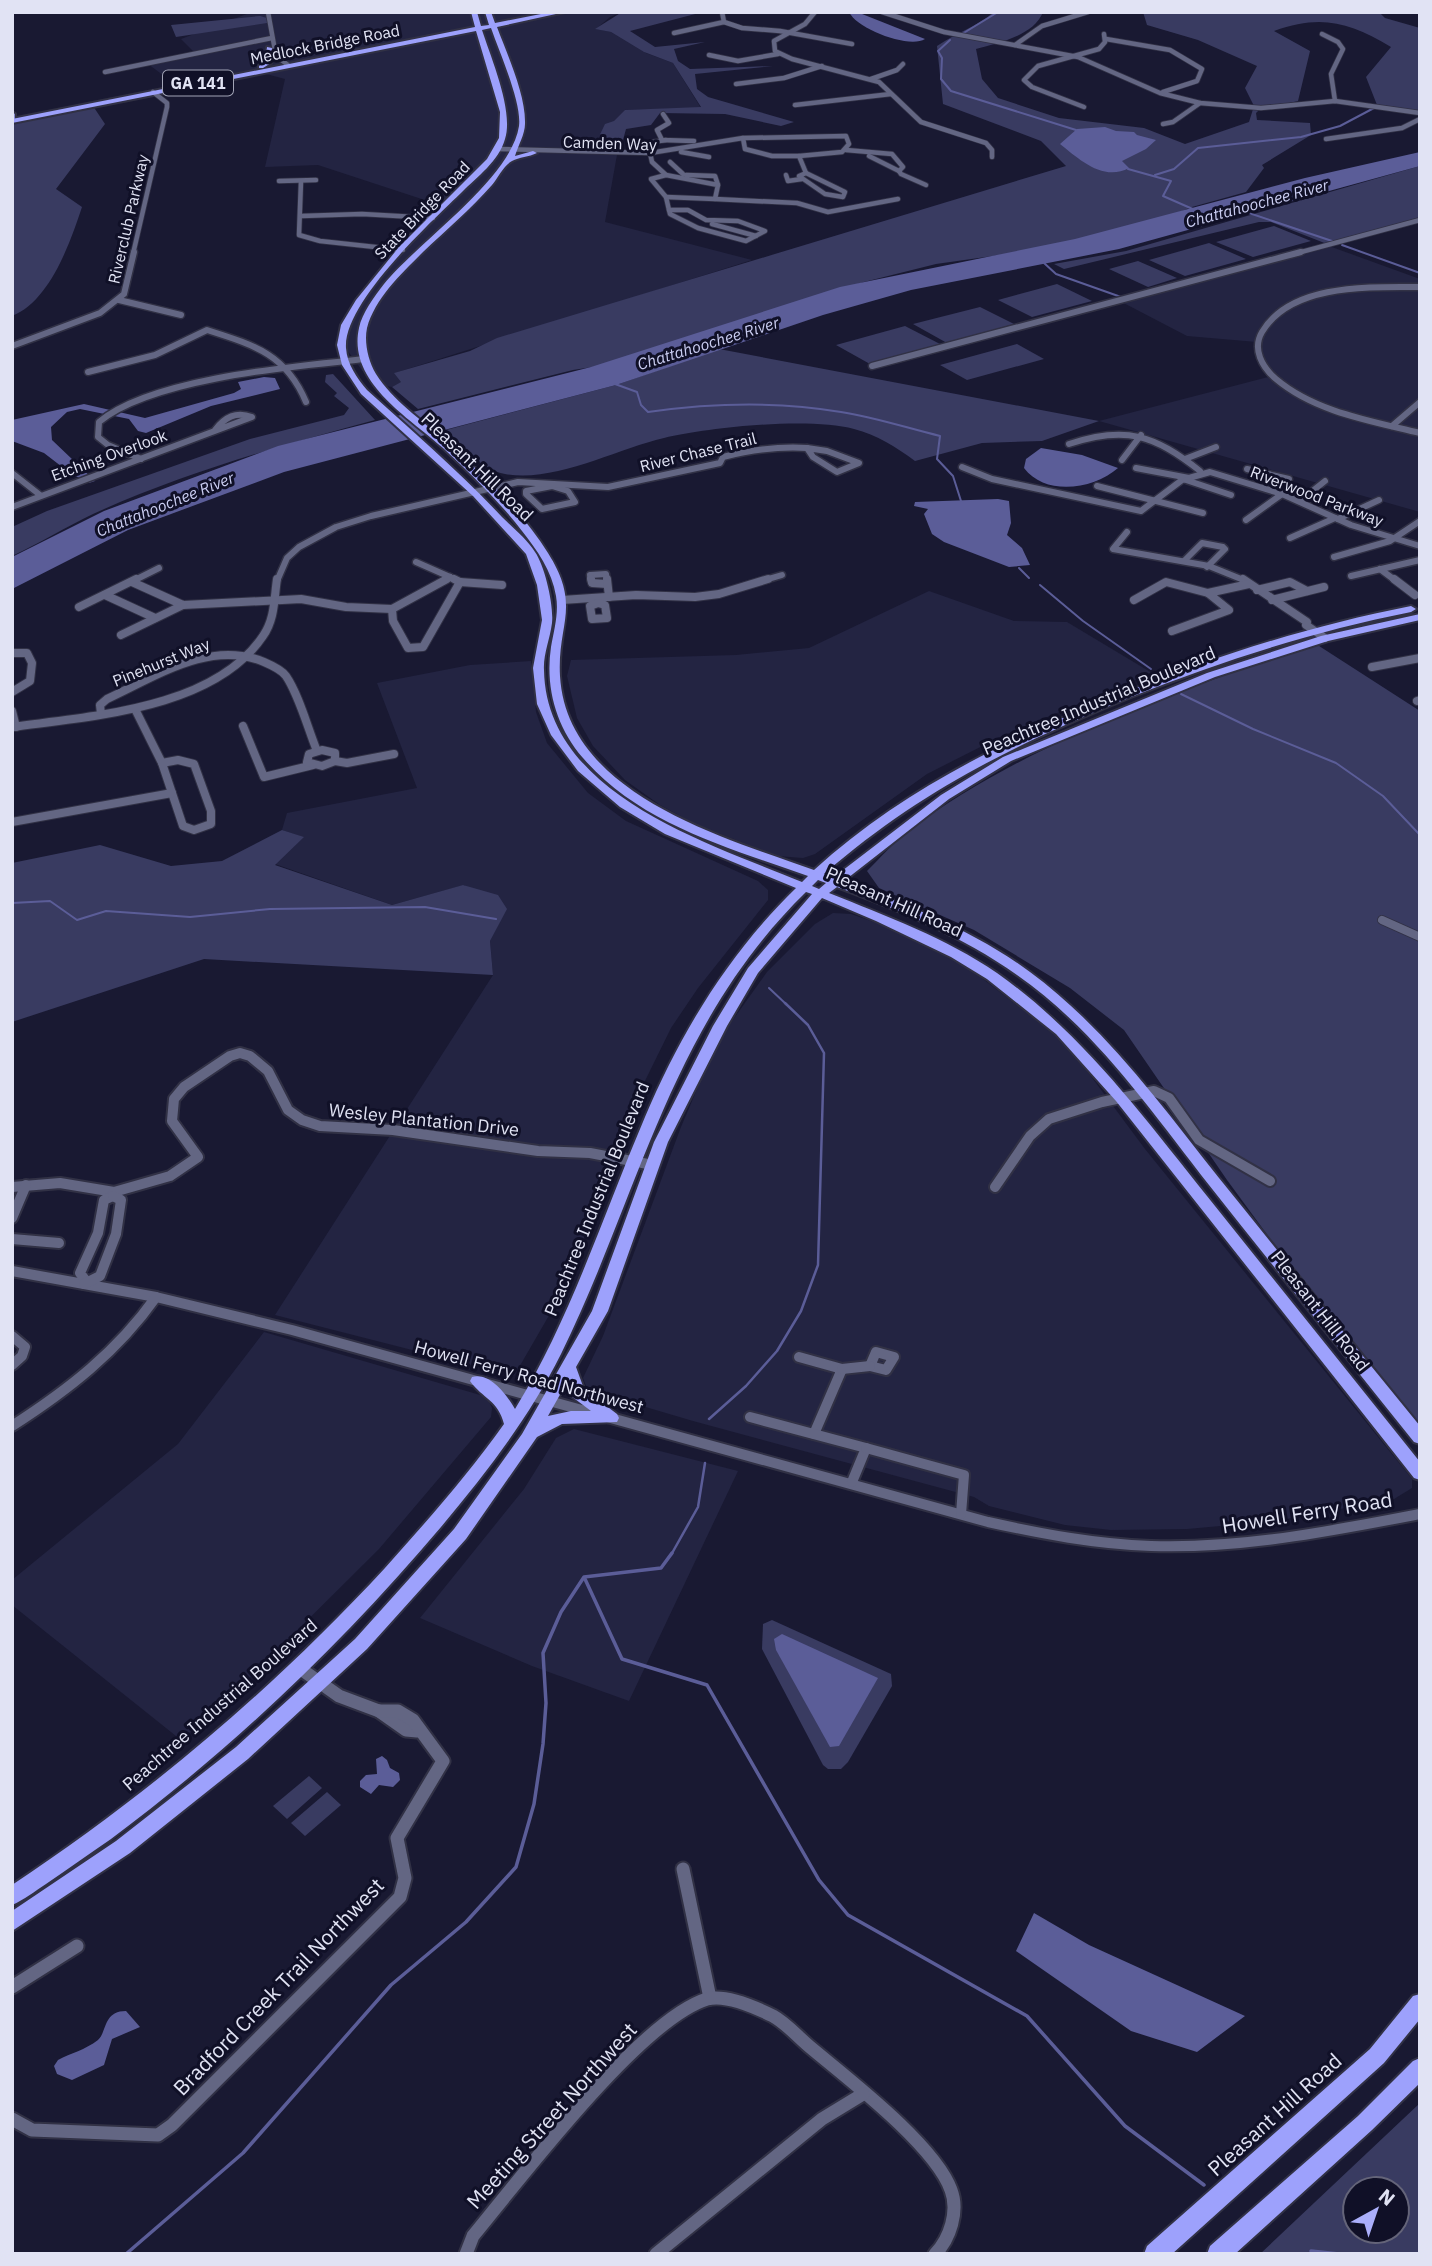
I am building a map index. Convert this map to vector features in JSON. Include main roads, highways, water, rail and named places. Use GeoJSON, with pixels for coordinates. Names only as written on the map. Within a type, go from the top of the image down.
{"type":"FeatureCollection","features":[{"type":"Feature","properties":{"kind":"highway"},"geometry":{"type":"LineString","coordinates":[[434,37],[466,34],[482,38],[474,12]]}},
{"type":"Feature","properties":{"kind":"highway","name":"Medlock Bridge Road"},"geometry":{"type":"LineString","coordinates":[[13,118],[434,37],[543,12]]}},
{"type":"Feature","properties":{"kind":"highway","name":"Medlock Bridge Road"},"geometry":{"type":"LineString","coordinates":[[492,24],[562,12]]}},
{"type":"Feature","properties":{"kind":"highway"},"geometry":{"type":"LineString","coordinates":[[488,13],[499,17],[523,16]]}},
{"type":"Feature","properties":{"kind":"highway"},"geometry":{"type":"LineString","coordinates":[[488,13],[519,102],[522,121],[512,152]]}},
{"type":"Feature","properties":{"kind":"highway","name":"Medlock Bridge Road"},"geometry":{"type":"LineString","coordinates":[[307,60],[479,27]]}},
{"type":"Feature","properties":{"kind":"highway","name":"State Bridge Road"},"geometry":{"type":"LineString","coordinates":[[384,411],[352,378],[341,346],[344,326],[353,306],[496,150],[505,123],[503,106],[482,38]]}},
{"type":"Feature","properties":{"kind":"highway"},"geometry":{"type":"LineString","coordinates":[[263,68],[268,63],[269,48]]}},
{"type":"Feature","properties":{"kind":"highway"},"geometry":{"type":"LineString","coordinates":[[277,53],[282,59],[307,60]]}},
{"type":"Feature","properties":{"kind":"highway"},"geometry":{"type":"LineString","coordinates":[[263,68],[300,73],[301,66],[307,60]]}},
{"type":"Feature","properties":{"kind":"highway","name":"Medlock Bridge Road"},"geometry":{"type":"LineString","coordinates":[[13,118],[150,93],[263,68]]}},
{"type":"Feature","properties":{"kind":"highway"},"geometry":{"type":"LineString","coordinates":[[512,152],[536,151],[512,152]]}},
{"type":"Feature","properties":{"kind":"highway","name":"State Bridge Road"},"geometry":{"type":"LineString","coordinates":[[404,410],[377,382],[365,360],[360,335],[368,309],[388,284],[512,152]]}},
{"type":"Feature","properties":{"kind":"highway","name":"Pleasant Hill Road"},"geometry":{"type":"LineString","coordinates":[[404,410],[489,487],[517,517],[545,556],[562,600],[553,682],[560,711],[587,755],[606,774],[663,812],[713,836],[836,882],[955,934],[1043,988],[1108,1048],[1420,1438]]}},
{"type":"Feature","properties":{"kind":"highway","name":"Pleasant Hill Road"},"geometry":{"type":"LineString","coordinates":[[384,411],[474,491],[531,553],[542,585],[547,620],[538,668],[540,692],[557,735],[571,757],[605,790],[649,820],[701,846],[918,935],[992,976],[1061,1031],[1121,1098],[1420,1474]]}},
{"type":"Feature","properties":{"kind":"highway"},"geometry":{"type":"LineString","coordinates":[[531,553],[540,558],[553,591],[562,600]]}},
{"type":"Feature","properties":{"kind":"highway","name":"Peachtree Industrial Boulevard"},"geometry":{"type":"LineString","coordinates":[[12,1896],[56,1868],[160,1787],[298,1667],[423,1538],[492,1455],[561,1343],[580,1300],[631,1161],[668,1080],[711,1000],[762,929],[801,886],[883,821],[986,756],[1235,653],[1309,627],[1420,608]]}},
{"type":"Feature","properties":{"kind":"highway","name":"Peachtree Industrial Boulevard"},"geometry":{"type":"LineString","coordinates":[[12,1922],[124,1847],[187,1799],[320,1683],[395,1608],[447,1550],[498,1485],[528,1438],[600,1311],[661,1142],[703,1059],[753,971],[780,936],[820,894],[946,797],[1007,760],[1211,675],[1325,638],[1420,617]]}},
{"type":"Feature","properties":{"kind":"highway"},"geometry":{"type":"LineString","coordinates":[[528,1438],[543,1425],[556,1419],[569,1416],[611,1418],[577,1392],[569,1368]]}},
{"type":"Feature","properties":{"kind":"highway"},"geometry":{"type":"LineString","coordinates":[[478,1381],[500,1397],[510,1413],[512,1425]]}},
{"type":"Feature","properties":{"kind":"highway","name":"Pleasant Hill Road"},"geometry":{"type":"LineString","coordinates":[[1155,2254],[1377,2056],[1420,2003]]}},
{"type":"Feature","properties":{"kind":"highway"},"geometry":{"type":"LineString","coordinates":[[1218,2254],[1365,2123],[1420,2068]]}},
{"type":"Feature","properties":{"kind":"water"},"geometry":{"type":"Polygon","coordinates":[[[849,12],[857,12],[925,39],[908,41],[884,36],[862,25],[849,12]]]}},
{"type":"Feature","properties":{"kind":"water"},"geometry":{"type":"Polygon","coordinates":[[[1105,127],[1134,132],[1156,140],[1146,149],[1122,161],[1129,168],[1119,172],[1101,171],[1092,167],[1060,144],[1077,129],[1105,127]]]}},
{"type":"Feature","properties":{"kind":"water","name":"Chattahoochee River"},"geometry":{"type":"Polygon","coordinates":[[[1420,152],[1420,166],[1119,249],[911,290],[823,315],[616,385],[284,472],[128,530],[12,589],[12,557],[104,511],[278,446],[591,367],[840,287],[1075,239],[1305,178],[1420,152]]]}},
{"type":"Feature","properties":{"kind":"water"},"geometry":{"type":"Polygon","coordinates":[[[264,377],[275,378],[280,389],[211,406],[146,433],[138,431],[129,419],[80,409],[67,412],[51,427],[52,440],[95,481],[89,483],[70,473],[44,453],[12,441],[12,420],[84,404],[145,418],[234,393],[241,389],[238,382],[264,377]]]}},
{"type":"Feature","properties":{"kind":"water"},"geometry":{"type":"Polygon","coordinates":[[[1041,448],[1082,455],[1118,468],[1084,485],[1070,487],[1045,483],[1024,468],[1026,459],[1041,448]]]}},
{"type":"Feature","properties":{"kind":"water"},"geometry":{"type":"Polygon","coordinates":[[[998,499],[1009,501],[1011,523],[1007,535],[1022,548],[1030,565],[1009,567],[944,542],[932,534],[924,514],[928,509],[914,506],[915,502],[998,499]]]}},
{"type":"Feature","properties":{"kind":"water"},"geometry":{"type":"Polygon","coordinates":[[[782,1634],[878,1678],[839,1746],[830,1747],[776,1650],[774,1639],[782,1634]]]}},
{"type":"Feature","properties":{"kind":"water"},"geometry":{"type":"Polygon","coordinates":[[[382,1756],[390,1768],[399,1773],[400,1780],[393,1787],[379,1785],[371,1794],[360,1787],[360,1781],[366,1775],[377,1774],[376,1759],[382,1756]]]}},
{"type":"Feature","properties":{"kind":"water"},"geometry":{"type":"Polygon","coordinates":[[[1034,1913],[1089,1945],[1245,2016],[1197,2052],[1131,2031],[1016,1951],[1034,1913]]]}},
{"type":"Feature","properties":{"kind":"water"},"geometry":{"type":"Polygon","coordinates":[[[126,2011],[140,2027],[112,2039],[104,2065],[72,2080],[57,2074],[54,2066],[58,2060],[98,2040],[109,2018],[113,2014],[126,2011]]]}},
{"type":"Feature","properties":{"kind":"waterway"},"geometry":{"type":"LineString","coordinates":[[962,34],[998,12]]}},
{"type":"Feature","properties":{"kind":"waterway"},"geometry":{"type":"LineString","coordinates":[[950,40],[938,51],[942,58],[941,79],[951,91],[1076,130]]}},
{"type":"Feature","properties":{"kind":"waterway"},"geometry":{"type":"LineString","coordinates":[[1155,175],[1174,169],[1198,148],[1301,137],[1340,126],[1374,108]]}},
{"type":"Feature","properties":{"kind":"waterway","name":"Chattahoochee River"},"geometry":{"type":"LineString","coordinates":[[1128,169],[1171,181],[1163,196],[1195,210]]}},
{"type":"Feature","properties":{"kind":"waterway","name":"Chattahoochee River"},"geometry":{"type":"LineString","coordinates":[[1246,212],[1332,241]]}},
{"type":"Feature","properties":{"kind":"waterway"},"geometry":{"type":"LineString","coordinates":[[1342,245],[1420,273]]}},
{"type":"Feature","properties":{"kind":"waterway"},"geometry":{"type":"LineString","coordinates":[[1044,263],[1056,274],[1121,297]]}},
{"type":"Feature","properties":{"kind":"waterway"},"geometry":{"type":"LineString","coordinates":[[615,384],[637,392],[641,405],[648,412],[720,405],[793,406],[853,414],[940,436],[937,459],[953,476],[961,501]]}},
{"type":"Feature","properties":{"kind":"waterway"},"geometry":{"type":"LineString","coordinates":[[1019,568],[1029,578]]}},
{"type":"Feature","properties":{"kind":"waterway"},"geometry":{"type":"LineString","coordinates":[[1040,585],[1083,621],[1151,669]]}},
{"type":"Feature","properties":{"kind":"waterway"},"geometry":{"type":"LineString","coordinates":[[1181,694],[1253,729],[1336,763],[1383,796],[1420,835]]}},
{"type":"Feature","properties":{"kind":"waterway"},"geometry":{"type":"LineString","coordinates":[[12,903],[50,901],[77,920],[106,911],[190,917],[270,909],[425,907],[496,919]]}},
{"type":"Feature","properties":{"kind":"waterway"},"geometry":{"type":"LineString","coordinates":[[769,988],[787,1005]]}},
{"type":"Feature","properties":{"kind":"waterway"},"geometry":{"type":"LineString","coordinates":[[709,1419],[746,1386],[777,1351],[801,1311],[818,1265],[824,1053],[808,1025],[785,1003]]}},
{"type":"Feature","properties":{"kind":"waterway"},"geometry":{"type":"LineString","coordinates":[[671,1555],[698,1507],[705,1463]]}},
{"type":"Feature","properties":{"kind":"waterway"},"geometry":{"type":"LineString","coordinates":[[126,2254],[243,2153],[391,1985],[466,1922],[516,1867],[534,1804],[543,1744],[546,1703],[543,1653],[561,1612],[584,1577],[661,1568],[672,1553]]}},
{"type":"Feature","properties":{"kind":"waterway"},"geometry":{"type":"LineString","coordinates":[[585,1579],[622,1659],[707,1685],[819,1880],[848,1915],[1027,2016],[1125,2126],[1204,2185]]}},
{"type":"Feature","properties":{"kind":"waterway"},"geometry":{"type":"LineString","coordinates":[[1311,2251],[1339,2254]]}}]}
